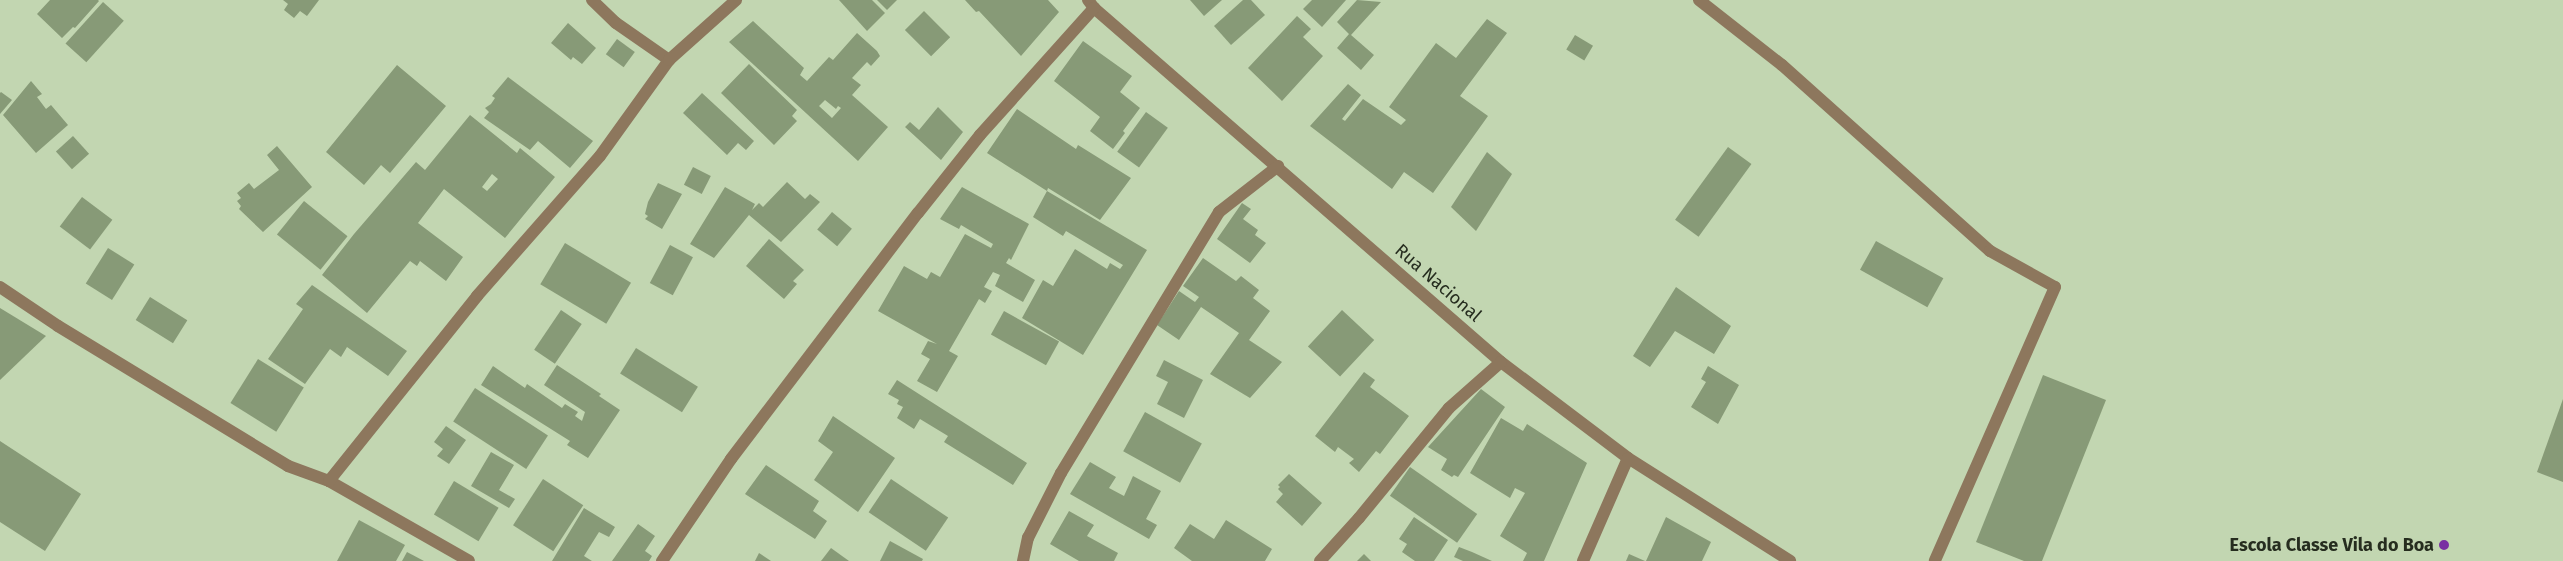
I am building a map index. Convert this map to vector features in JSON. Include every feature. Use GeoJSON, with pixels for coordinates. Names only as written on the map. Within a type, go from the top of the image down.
{"type":"FeatureCollection","features":[{"type":"Feature","properties":{"kind":"street"},"geometry":{"type":"LineString","coordinates":[[592,0],[616,24],[669,60]]}},
{"type":"Feature","properties":{"kind":"street"},"geometry":{"type":"LineString","coordinates":[[329,481],[477,296],[600,156],[669,60],[736,0]]}},
{"type":"Feature","properties":{"kind":"street"},"geometry":{"type":"LineString","coordinates":[[1699,0],[1782,65],[1990,251],[2055,286],[1935,561]]}},
{"type":"Feature","properties":{"kind":"street"},"geometry":{"type":"LineString","coordinates":[[662,561],[731,459],[918,213],[980,135],[1091,4]]}},
{"type":"Feature","properties":{"kind":"street","name":"Rua Nacional"},"geometry":{"type":"LineString","coordinates":[[1091,4],[1501,362],[1628,458],[1790,561]]}},
{"type":"Feature","properties":{"kind":"street"},"geometry":{"type":"LineString","coordinates":[[1022,561],[1028,538],[1061,473],[1219,212],[1278,166]]}},
{"type":"Feature","properties":{"kind":"street"},"geometry":{"type":"LineString","coordinates":[[0,287],[58,326],[288,466],[329,481],[469,561]]}},
{"type":"Feature","properties":{"kind":"street"},"geometry":{"type":"LineString","coordinates":[[1320,561],[1359,518],[1449,408],[1501,362]]}},
{"type":"Feature","properties":{"kind":"street"},"geometry":{"type":"LineString","coordinates":[[1583,561],[1628,458]]}},
{"type":"Feature","properties":{"kind":"building"},"geometry":{"type":"Polygon","coordinates":[[[50,0],[99,1],[75,28],[73,27],[62,38],[37,14],[50,0]]]}},
{"type":"Feature","properties":{"kind":"building"},"geometry":{"type":"Polygon","coordinates":[[[283,0],[319,0],[307,16],[300,11],[294,18],[284,10],[288,4],[283,0]]]}},
{"type":"Feature","properties":{"kind":"building"},"geometry":{"type":"Polygon","coordinates":[[[839,0],[872,0],[885,13],[867,31],[839,0]]]}},
{"type":"Feature","properties":{"kind":"building"},"geometry":{"type":"Polygon","coordinates":[[[877,0],[897,0],[887,10],[877,0]]]}},
{"type":"Feature","properties":{"kind":"building"},"geometry":{"type":"Polygon","coordinates":[[[965,0],[1048,0],[1059,12],[1021,56],[979,11],[976,12],[965,0]]]}},
{"type":"Feature","properties":{"kind":"building"},"geometry":{"type":"Polygon","coordinates":[[[1190,0],[1222,0],[1204,16],[1190,0]]]}},
{"type":"Feature","properties":{"kind":"building"},"geometry":{"type":"Polygon","coordinates":[[[1243,0],[1251,0],[1265,15],[1231,45],[1214,26],[1243,0]]]}},
{"type":"Feature","properties":{"kind":"building"},"geometry":{"type":"Polygon","coordinates":[[[1312,0],[1346,0],[1322,27],[1303,9],[1312,0]]]}},
{"type":"Feature","properties":{"kind":"building"},"geometry":{"type":"Polygon","coordinates":[[[1357,0],[1381,2],[1351,35],[1374,55],[1361,70],[1337,48],[1349,34],[1337,22],[1357,0]]]}},
{"type":"Feature","properties":{"kind":"building"},"geometry":{"type":"Polygon","coordinates":[[[103,2],[124,21],[86,62],[66,44],[103,2]]]}},
{"type":"Feature","properties":{"kind":"building"},"geometry":{"type":"Polygon","coordinates":[[[924,11],[950,37],[931,56],[905,30],[924,11]]]}},
{"type":"Feature","properties":{"kind":"building"},"geometry":{"type":"Polygon","coordinates":[[[1297,16],[1311,29],[1303,37],[1323,56],[1282,101],[1248,68],[1297,16]]]}},
{"type":"Feature","properties":{"kind":"building"},"geometry":{"type":"Polygon","coordinates":[[[1487,19],[1507,33],[1460,96],[1488,116],[1433,193],[1404,172],[1392,189],[1310,126],[1348,84],[1361,95],[1342,119],[1345,121],[1363,99],[1401,125],[1406,120],[1389,107],[1436,43],[1456,58],[1487,19]]]}},
{"type":"Feature","properties":{"kind":"building"},"geometry":{"type":"Polygon","coordinates":[[[753,21],[804,68],[800,75],[807,81],[829,57],[833,60],[857,33],[880,56],[871,66],[867,62],[852,78],[861,85],[852,95],[888,127],[858,161],[729,42],[753,21]],[[825,100],[819,106],[832,118],[841,108],[838,106],[836,109],[825,100]]]}},
{"type":"Feature","properties":{"kind":"building"},"geometry":{"type":"Polygon","coordinates":[[[568,23],[596,48],[582,64],[573,57],[571,60],[551,43],[568,23]]]}},
{"type":"Feature","properties":{"kind":"building"},"geometry":{"type":"Polygon","coordinates":[[[1575,35],[1593,46],[1584,60],[1566,50],[1575,35]]]}},
{"type":"Feature","properties":{"kind":"building"},"geometry":{"type":"Polygon","coordinates":[[[617,39],[635,52],[624,67],[606,54],[617,39]]]}},
{"type":"Feature","properties":{"kind":"building"},"geometry":{"type":"Polygon","coordinates":[[[1083,41],[1132,76],[1120,92],[1140,108],[1123,131],[1125,133],[1113,149],[1090,131],[1100,117],[1054,81],[1083,41]]]}},
{"type":"Feature","properties":{"kind":"building"},"geometry":{"type":"Polygon","coordinates":[[[749,64],[797,110],[792,116],[797,121],[774,145],[721,93],[749,64]]]}},
{"type":"Feature","properties":{"kind":"building"},"geometry":{"type":"Polygon","coordinates":[[[397,65],[446,106],[390,173],[381,165],[364,185],[326,152],[397,65]]]}},
{"type":"Feature","properties":{"kind":"building"},"geometry":{"type":"Polygon","coordinates":[[[508,77],[593,141],[570,168],[538,141],[530,150],[484,118],[489,112],[485,108],[495,98],[492,96],[508,77]]]}},
{"type":"Feature","properties":{"kind":"building"},"geometry":{"type":"Polygon","coordinates":[[[31,81],[42,94],[37,97],[46,109],[51,105],[68,125],[36,153],[3,115],[31,81]]]}},
{"type":"Feature","properties":{"kind":"building"},"geometry":{"type":"Polygon","coordinates":[[[0,93],[12,100],[0,114],[0,93]]]}},
{"type":"Feature","properties":{"kind":"building"},"geometry":{"type":"Polygon","coordinates":[[[702,93],[754,141],[746,150],[738,143],[727,155],[683,113],[702,93]]]}},
{"type":"Feature","properties":{"kind":"building"},"geometry":{"type":"Polygon","coordinates":[[[938,107],[963,132],[941,160],[905,127],[910,122],[919,130],[938,107]]]}},
{"type":"Feature","properties":{"kind":"building"},"geometry":{"type":"Polygon","coordinates":[[[1017,109],[1076,149],[1078,145],[1131,178],[1100,220],[1048,188],[1047,191],[987,153],[1017,109]]]}},
{"type":"Feature","properties":{"kind":"building"},"geometry":{"type":"Polygon","coordinates":[[[1146,112],[1168,128],[1139,168],[1117,152],[1146,112]]]}},
{"type":"Feature","properties":{"kind":"building"},"geometry":{"type":"Polygon","coordinates":[[[470,115],[517,153],[520,148],[555,177],[505,238],[444,189],[418,223],[463,257],[446,281],[420,261],[417,266],[410,261],[367,313],[322,275],[354,234],[416,162],[425,170],[470,115]],[[492,174],[482,187],[487,191],[498,179],[492,174]]]}},
{"type":"Feature","properties":{"kind":"building"},"geometry":{"type":"Polygon","coordinates":[[[73,136],[89,154],[72,169],[56,151],[73,136]]]}},
{"type":"Feature","properties":{"kind":"building"},"geometry":{"type":"Polygon","coordinates":[[[277,146],[312,187],[263,232],[239,209],[241,206],[237,201],[241,198],[237,193],[249,183],[254,189],[279,170],[267,155],[277,146]]]}},
{"type":"Feature","properties":{"kind":"building"},"geometry":{"type":"Polygon","coordinates":[[[1728,147],[1751,164],[1699,237],[1675,220],[1728,147]]]}},
{"type":"Feature","properties":{"kind":"building"},"geometry":{"type":"Polygon","coordinates":[[[1487,152],[1512,174],[1476,231],[1451,207],[1487,152]]]}},
{"type":"Feature","properties":{"kind":"building"},"geometry":{"type":"Polygon","coordinates":[[[693,167],[711,176],[702,194],[684,185],[693,167]]]}},
{"type":"Feature","properties":{"kind":"building"},"geometry":{"type":"Polygon","coordinates":[[[787,182],[805,199],[810,194],[820,202],[781,242],[749,215],[714,258],[690,244],[725,187],[755,204],[752,210],[759,203],[763,207],[787,182]]]}},
{"type":"Feature","properties":{"kind":"building"},"geometry":{"type":"Polygon","coordinates":[[[658,183],[682,194],[662,229],[645,219],[648,216],[645,214],[648,202],[658,183]]]}},
{"type":"Feature","properties":{"kind":"building"},"geometry":{"type":"Polygon","coordinates":[[[962,187],[1029,224],[1011,260],[1009,258],[1006,263],[1035,280],[1023,302],[995,286],[1000,275],[993,272],[984,287],[992,291],[985,303],[979,299],[949,351],[958,356],[937,392],[917,381],[930,359],[921,354],[928,341],[937,344],[878,311],[904,266],[927,279],[931,272],[940,277],[965,234],[991,248],[993,244],[961,225],[959,229],[940,219],[962,187]]]}},
{"type":"Feature","properties":{"kind":"building"},"geometry":{"type":"Polygon","coordinates":[[[1047,191],[1147,250],[1083,355],[1022,318],[1043,280],[1053,286],[1075,249],[1107,269],[1110,263],[1120,269],[1123,265],[1066,231],[1063,236],[1033,217],[1047,191]]]}},
{"type":"Feature","properties":{"kind":"building"},"geometry":{"type":"Polygon","coordinates":[[[82,197],[112,220],[90,249],[60,227],[82,197]]]}},
{"type":"Feature","properties":{"kind":"building"},"geometry":{"type":"Polygon","coordinates":[[[304,201],[348,236],[320,270],[277,234],[304,201]]]}},
{"type":"Feature","properties":{"kind":"building"},"geometry":{"type":"Polygon","coordinates":[[[1242,203],[1251,209],[1243,219],[1258,230],[1255,235],[1266,243],[1250,263],[1217,239],[1242,203]]]}},
{"type":"Feature","properties":{"kind":"building"},"geometry":{"type":"Polygon","coordinates":[[[832,212],[852,229],[837,246],[817,230],[832,212]]]}},
{"type":"Feature","properties":{"kind":"building"},"geometry":{"type":"Polygon","coordinates":[[[769,239],[804,270],[793,281],[797,284],[784,299],[746,266],[769,239]]]}},
{"type":"Feature","properties":{"kind":"building"},"geometry":{"type":"Polygon","coordinates":[[[1876,241],[1943,278],[1927,307],[1860,270],[1876,241]]]}},
{"type":"Feature","properties":{"kind":"building"},"geometry":{"type":"Polygon","coordinates":[[[565,243],[631,283],[606,324],[540,284],[565,243]]]}},
{"type":"Feature","properties":{"kind":"building"},"geometry":{"type":"Polygon","coordinates":[[[670,245],[693,257],[673,295],[650,283],[670,245]]]}},
{"type":"Feature","properties":{"kind":"building"},"geometry":{"type":"Polygon","coordinates":[[[108,248],[134,264],[112,300],[86,284],[108,248]]]}},
{"type":"Feature","properties":{"kind":"building"},"geometry":{"type":"Polygon","coordinates":[[[1203,258],[1236,281],[1241,276],[1259,290],[1253,298],[1270,311],[1249,340],[1282,362],[1250,398],[1210,374],[1239,333],[1201,307],[1179,340],[1157,325],[1179,291],[1195,302],[1199,297],[1183,286],[1203,258]]]}},
{"type":"Feature","properties":{"kind":"building"},"geometry":{"type":"Polygon","coordinates":[[[312,285],[407,351],[388,376],[347,347],[341,357],[330,349],[305,384],[268,359],[303,309],[296,304],[312,285]]]}},
{"type":"Feature","properties":{"kind":"building"},"geometry":{"type":"Polygon","coordinates":[[[1676,287],[1731,326],[1714,354],[1675,331],[1650,367],[1633,356],[1676,287]]]}},
{"type":"Feature","properties":{"kind":"building"},"geometry":{"type":"Polygon","coordinates":[[[150,297],[187,320],[173,343],[136,320],[150,297]]]}},
{"type":"Feature","properties":{"kind":"building"},"geometry":{"type":"Polygon","coordinates":[[[0,308],[46,336],[0,380],[0,308]]]}},
{"type":"Feature","properties":{"kind":"building"},"geometry":{"type":"Polygon","coordinates":[[[561,310],[582,324],[555,364],[534,350],[561,310]]]}},
{"type":"Feature","properties":{"kind":"building"},"geometry":{"type":"Polygon","coordinates":[[[1342,310],[1374,340],[1340,377],[1308,347],[1342,310]]]}},
{"type":"Feature","properties":{"kind":"building"},"geometry":{"type":"Polygon","coordinates":[[[1004,311],[1059,342],[1046,365],[991,335],[1004,311]]]}},
{"type":"Feature","properties":{"kind":"building"},"geometry":{"type":"Polygon","coordinates":[[[636,348],[698,387],[682,412],[620,373],[636,348]]]}},
{"type":"Feature","properties":{"kind":"building"},"geometry":{"type":"Polygon","coordinates":[[[258,359],[304,388],[276,432],[230,403],[258,359]]]}},
{"type":"Feature","properties":{"kind":"building"},"geometry":{"type":"Polygon","coordinates":[[[1164,360],[1203,380],[1184,418],[1157,404],[1168,382],[1156,376],[1164,360]]]}},
{"type":"Feature","properties":{"kind":"building"},"geometry":{"type":"Polygon","coordinates":[[[557,365],[601,394],[599,396],[620,410],[588,458],[567,445],[570,441],[481,385],[493,366],[525,388],[527,384],[562,408],[565,404],[578,412],[575,416],[582,421],[585,412],[544,385],[557,365]]]}},
{"type":"Feature","properties":{"kind":"building"},"geometry":{"type":"Polygon","coordinates":[[[1708,366],[1739,385],[1718,424],[1691,407],[1706,382],[1701,379],[1708,366]]]}},
{"type":"Feature","properties":{"kind":"building"},"geometry":{"type":"Polygon","coordinates":[[[1364,372],[1375,380],[1370,387],[1409,416],[1380,454],[1376,451],[1359,472],[1349,463],[1354,459],[1338,447],[1335,452],[1315,436],[1364,372]]]}},
{"type":"Feature","properties":{"kind":"building"},"geometry":{"type":"Polygon","coordinates":[[[2043,375],[2106,400],[2042,561],[2024,561],[1976,542],[2043,375]]]}},
{"type":"Feature","properties":{"kind":"building"},"geometry":{"type":"Polygon","coordinates":[[[897,380],[1027,463],[1013,485],[944,442],[948,436],[920,419],[914,429],[897,418],[903,407],[897,404],[899,400],[888,394],[897,380]]]}},
{"type":"Feature","properties":{"kind":"building"},"geometry":{"type":"Polygon","coordinates":[[[475,388],[548,435],[526,469],[453,422],[475,388]]]}},
{"type":"Feature","properties":{"kind":"building"},"geometry":{"type":"Polygon","coordinates":[[[1481,389],[1505,407],[1458,477],[1454,475],[1452,477],[1441,470],[1447,459],[1428,447],[1481,389]]]}},
{"type":"Feature","properties":{"kind":"building"},"geometry":{"type":"Polygon","coordinates":[[[2563,399],[2563,482],[2537,472],[2563,399]]]}},
{"type":"Feature","properties":{"kind":"building"},"geometry":{"type":"Polygon","coordinates":[[[1145,412],[1202,444],[1180,483],[1123,451],[1145,412]]]}},
{"type":"Feature","properties":{"kind":"building"},"geometry":{"type":"Polygon","coordinates":[[[833,416],[895,458],[858,512],[814,480],[833,452],[818,441],[833,416]]]}},
{"type":"Feature","properties":{"kind":"building"},"geometry":{"type":"Polygon","coordinates":[[[1501,418],[1523,431],[1527,424],[1587,463],[1544,561],[1523,561],[1527,553],[1500,536],[1525,493],[1515,488],[1510,498],[1470,473],[1501,418]]]}},
{"type":"Feature","properties":{"kind":"building"},"geometry":{"type":"Polygon","coordinates":[[[446,426],[466,440],[449,464],[437,456],[443,449],[434,442],[446,426]]]}},
{"type":"Feature","properties":{"kind":"building"},"geometry":{"type":"Polygon","coordinates":[[[0,441],[81,494],[45,551],[0,522],[0,441]]]}},
{"type":"Feature","properties":{"kind":"building"},"geometry":{"type":"Polygon","coordinates":[[[491,452],[514,465],[499,490],[515,499],[509,508],[471,486],[491,452]]]}},
{"type":"Feature","properties":{"kind":"building"},"geometry":{"type":"Polygon","coordinates":[[[1090,462],[1116,477],[1109,488],[1124,496],[1133,476],[1161,491],[1146,519],[1157,525],[1149,539],[1070,494],[1090,462]]]}},
{"type":"Feature","properties":{"kind":"building"},"geometry":{"type":"Polygon","coordinates":[[[766,465],[819,501],[813,511],[827,521],[815,539],[745,494],[766,465]]]}},
{"type":"Feature","properties":{"kind":"building"},"geometry":{"type":"Polygon","coordinates":[[[1410,467],[1477,514],[1457,543],[1390,496],[1410,467]]]}},
{"type":"Feature","properties":{"kind":"building"},"geometry":{"type":"Polygon","coordinates":[[[1289,474],[1322,503],[1302,526],[1276,502],[1283,494],[1278,489],[1280,487],[1278,485],[1289,474]]]}},
{"type":"Feature","properties":{"kind":"building"},"geometry":{"type":"Polygon","coordinates":[[[543,479],[583,505],[553,551],[513,525],[543,479]]]}},
{"type":"Feature","properties":{"kind":"building"},"geometry":{"type":"Polygon","coordinates":[[[891,479],[948,518],[926,551],[869,512],[891,479]]]}},
{"type":"Feature","properties":{"kind":"building"},"geometry":{"type":"Polygon","coordinates":[[[454,481],[499,508],[478,541],[434,514],[454,481]]]}},
{"type":"Feature","properties":{"kind":"building"},"geometry":{"type":"Polygon","coordinates":[[[584,508],[615,527],[609,537],[599,532],[584,556],[592,561],[552,561],[584,508]]]}},
{"type":"Feature","properties":{"kind":"building"},"geometry":{"type":"Polygon","coordinates":[[[1069,511],[1094,525],[1087,536],[1118,553],[1114,561],[1079,561],[1050,544],[1069,511]]]}},
{"type":"Feature","properties":{"kind":"building"},"geometry":{"type":"Polygon","coordinates":[[[1414,517],[1448,540],[1434,561],[1415,561],[1402,552],[1407,544],[1399,539],[1414,517]]]}},
{"type":"Feature","properties":{"kind":"building"},"geometry":{"type":"Polygon","coordinates":[[[1666,517],[1711,542],[1702,561],[1646,561],[1666,517]]]}},
{"type":"Feature","properties":{"kind":"building"},"geometry":{"type":"Polygon","coordinates":[[[359,520],[405,545],[396,561],[337,561],[359,520]]]}},
{"type":"Feature","properties":{"kind":"building"},"geometry":{"type":"Polygon","coordinates":[[[1226,520],[1272,549],[1265,561],[1192,561],[1174,548],[1190,524],[1214,539],[1226,520]]]}},
{"type":"Feature","properties":{"kind":"building"},"geometry":{"type":"Polygon","coordinates":[[[638,524],[655,536],[645,551],[652,556],[649,561],[612,561],[638,524]]]}},
{"type":"Feature","properties":{"kind":"building"},"geometry":{"type":"Polygon","coordinates":[[[890,541],[923,559],[922,561],[880,561],[890,541]]]}},
{"type":"Feature","properties":{"kind":"building"},"geometry":{"type":"Polygon","coordinates":[[[1459,547],[1492,561],[1463,561],[1454,557],[1459,547]]]}},
{"type":"Feature","properties":{"kind":"building"},"geometry":{"type":"Polygon","coordinates":[[[831,548],[849,561],[821,561],[831,548]]]}},
{"type":"Feature","properties":{"kind":"building"},"geometry":{"type":"Polygon","coordinates":[[[407,552],[424,561],[402,561],[407,552]]]}},
{"type":"Feature","properties":{"kind":"building"},"geometry":{"type":"Polygon","coordinates":[[[759,553],[771,561],[755,561],[759,553]]]}},
{"type":"Feature","properties":{"kind":"building"},"geometry":{"type":"Polygon","coordinates":[[[1364,554],[1371,561],[1357,561],[1364,554]]]}},
{"type":"Feature","properties":{"kind":"building"},"geometry":{"type":"Polygon","coordinates":[[[1629,554],[1645,561],[1626,561],[1629,554]]]}},
{"type":"Feature","properties":{"kind":"place","name":"Escola Classe Vila do Boa"},"geometry":{"type":"Point","coordinates":[2444,545]}}]}
